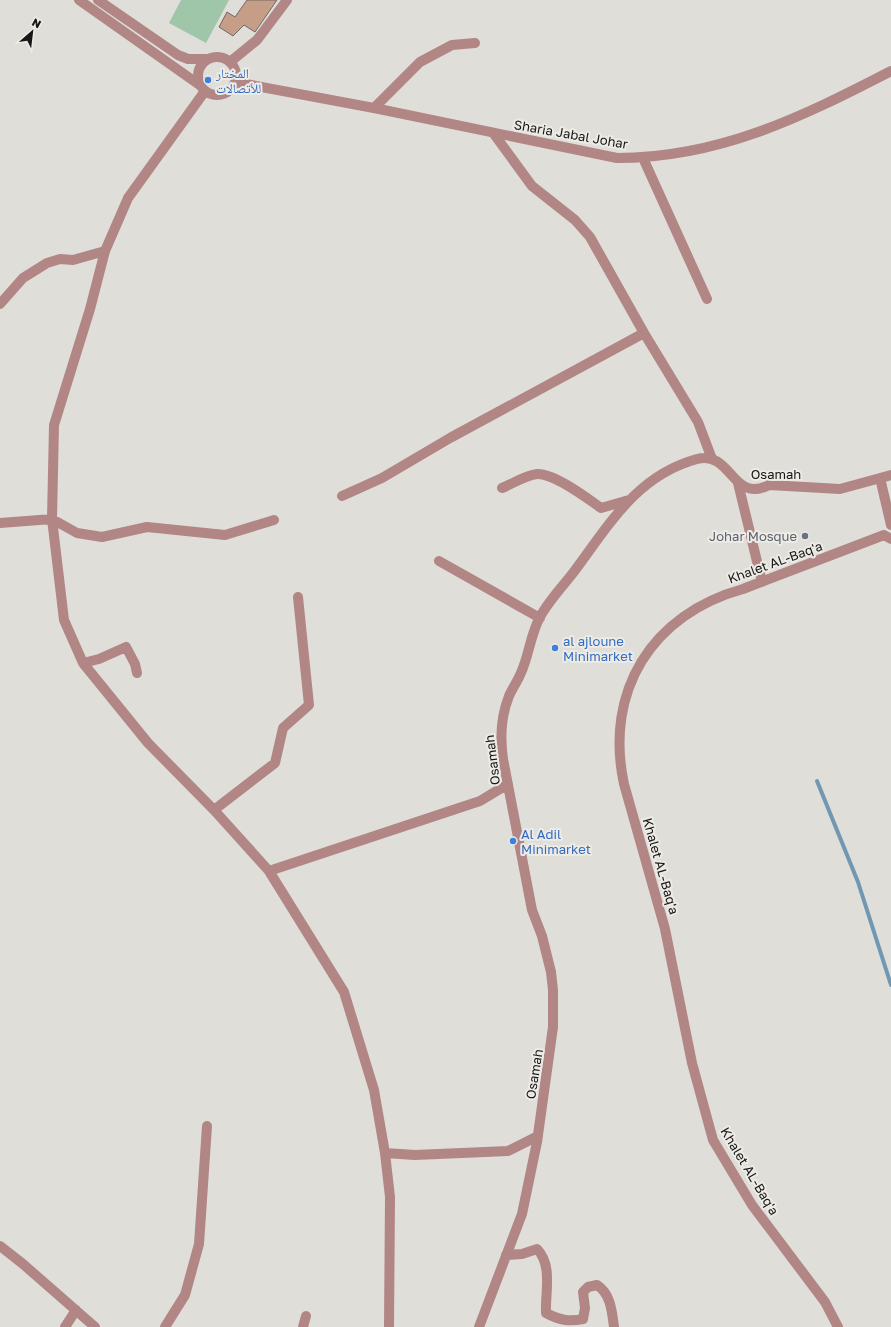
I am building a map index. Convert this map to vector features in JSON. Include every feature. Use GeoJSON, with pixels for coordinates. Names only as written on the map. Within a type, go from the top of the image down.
{"type":"FeatureCollection","features":[{"type":"Feature","properties":{"kind":"street"},"geometry":{"type":"LineString","coordinates":[[79,0],[215,95],[225,94],[233,87],[236,71],[230,62],[220,57],[192,60],[178,55],[98,0]]}},
{"type":"Feature","properties":{"kind":"street"},"geometry":{"type":"LineString","coordinates":[[230,62],[257,40],[287,0]]}},
{"type":"Feature","properties":{"kind":"street"},"geometry":{"type":"LineString","coordinates":[[374,108],[420,62],[452,45],[475,43]]}},
{"type":"Feature","properties":{"kind":"street"},"geometry":{"type":"LineString","coordinates":[[203,88],[198,76],[199,71],[209,59]]}},
{"type":"Feature","properties":{"kind":"street","name":"Sharia Jabal Johar"},"geometry":{"type":"LineString","coordinates":[[235,82],[374,108],[494,134],[617,158],[643,158],[688,152],[723,144],[771,129],[819,108],[891,71]]}},
{"type":"Feature","properties":{"kind":"street"},"geometry":{"type":"LineString","coordinates":[[203,88],[128,198],[105,251],[90,309],[54,425],[52,519],[64,620],[83,663],[148,742],[214,810],[269,871],[344,992],[374,1090],[385,1153],[390,1197],[389,1327]]}},
{"type":"Feature","properties":{"kind":"street"},"geometry":{"type":"LineString","coordinates":[[494,134],[532,186],[575,220],[590,237],[644,333],[698,422],[712,459]]}},
{"type":"Feature","properties":{"kind":"street"},"geometry":{"type":"LineString","coordinates":[[643,158],[707,299]]}},
{"type":"Feature","properties":{"kind":"street"},"geometry":{"type":"LineString","coordinates":[[0,304],[23,278],[47,263],[60,259],[73,260],[105,251]]}},
{"type":"Feature","properties":{"kind":"street"},"geometry":{"type":"LineString","coordinates":[[342,496],[382,478],[450,438],[644,333]]}},
{"type":"Feature","properties":{"kind":"street","name":"Osamah"},"geometry":{"type":"LineString","coordinates":[[479,1327],[522,1214],[538,1136],[554,1027],[554,990],[547,953],[532,910],[502,749],[502,722],[509,697],[520,675],[540,618],[609,523],[629,500],[642,488],[670,471],[697,459],[712,459],[726,468],[738,483],[747,488],[756,489],[769,485],[840,489],[891,475]]}},
{"type":"Feature","properties":{"kind":"street"},"geometry":{"type":"LineString","coordinates":[[502,488],[538,474],[563,483],[579,492],[601,508],[629,500]]}},
{"type":"Feature","properties":{"kind":"street"},"geometry":{"type":"LineString","coordinates":[[880,478],[891,525]]}},
{"type":"Feature","properties":{"kind":"street"},"geometry":{"type":"LineString","coordinates":[[738,483],[762,582]]}},
{"type":"Feature","properties":{"kind":"street"},"geometry":{"type":"LineString","coordinates":[[0,523],[52,519],[77,533],[102,537],[147,527],[225,535],[274,520]]}},
{"type":"Feature","properties":{"kind":"street","name":"Khalet AL-Baq'a"},"geometry":{"type":"LineString","coordinates":[[838,1327],[825,1302],[752,1205],[713,1140],[692,1063],[665,929],[624,784],[619,751],[620,720],[627,691],[640,663],[658,638],[680,618],[707,602],[884,535],[891,539]]}},
{"type":"Feature","properties":{"kind":"street"},"geometry":{"type":"LineString","coordinates":[[438,561],[540,618]]}},
{"type":"Feature","properties":{"kind":"street"},"geometry":{"type":"LineString","coordinates":[[214,810],[275,763],[283,728],[309,705],[298,597]]}},
{"type":"Feature","properties":{"kind":"street"},"geometry":{"type":"LineString","coordinates":[[83,663],[126,647],[135,664],[137,673]]}},
{"type":"Feature","properties":{"kind":"street"},"geometry":{"type":"LineString","coordinates":[[269,871],[480,801],[508,784]]}},
{"type":"Feature","properties":{"kind":"street"},"geometry":{"type":"LineString","coordinates":[[165,1327],[185,1295],[199,1244],[207,1126]]}},
{"type":"Feature","properties":{"kind":"street"},"geometry":{"type":"LineString","coordinates":[[385,1153],[415,1155],[508,1151],[538,1136]]}},
{"type":"Feature","properties":{"kind":"street"},"geometry":{"type":"LineString","coordinates":[[0,1246],[96,1327]]}},
{"type":"Feature","properties":{"kind":"street"},"geometry":{"type":"LineString","coordinates":[[506,1255],[522,1254],[537,1249],[543,1255],[547,1276],[545,1298],[546,1313],[558,1320],[572,1321],[584,1318],[585,1308],[583,1292],[588,1286],[597,1285],[604,1290],[611,1307],[614,1327]]}},
{"type":"Feature","properties":{"kind":"street"},"geometry":{"type":"LineString","coordinates":[[65,1327],[76,1310]]}},
{"type":"Feature","properties":{"kind":"street"},"geometry":{"type":"LineString","coordinates":[[303,1327],[306,1316]]}},
{"type":"Feature","properties":{"kind":"green space"},"geometry":{"type":"Polygon","coordinates":[[[181,0],[229,0],[206,43],[169,23],[181,0]]]}},
{"type":"Feature","properties":{"kind":"building"},"geometry":{"type":"Polygon","coordinates":[[[247,0],[277,0],[255,32],[244,25],[233,36],[219,27],[227,12],[235,17],[247,0]]]}},
{"type":"Feature","properties":{"kind":"waterway"},"geometry":{"type":"LineString","coordinates":[[817,781],[858,882],[891,985]]}},
{"type":"Feature","properties":{"kind":"place","name":"المختار للأتصالات"},"geometry":{"type":"Point","coordinates":[208,80]}},
{"type":"Feature","properties":{"kind":"place","name":"Johar Mosque"},"geometry":{"type":"Point","coordinates":[805,536]}},
{"type":"Feature","properties":{"kind":"place","name":"al ajloune Minimarket"},"geometry":{"type":"Point","coordinates":[555,648]}},
{"type":"Feature","properties":{"kind":"place","name":"Al Adil Minimarket"},"geometry":{"type":"Point","coordinates":[513,841]}}]}
